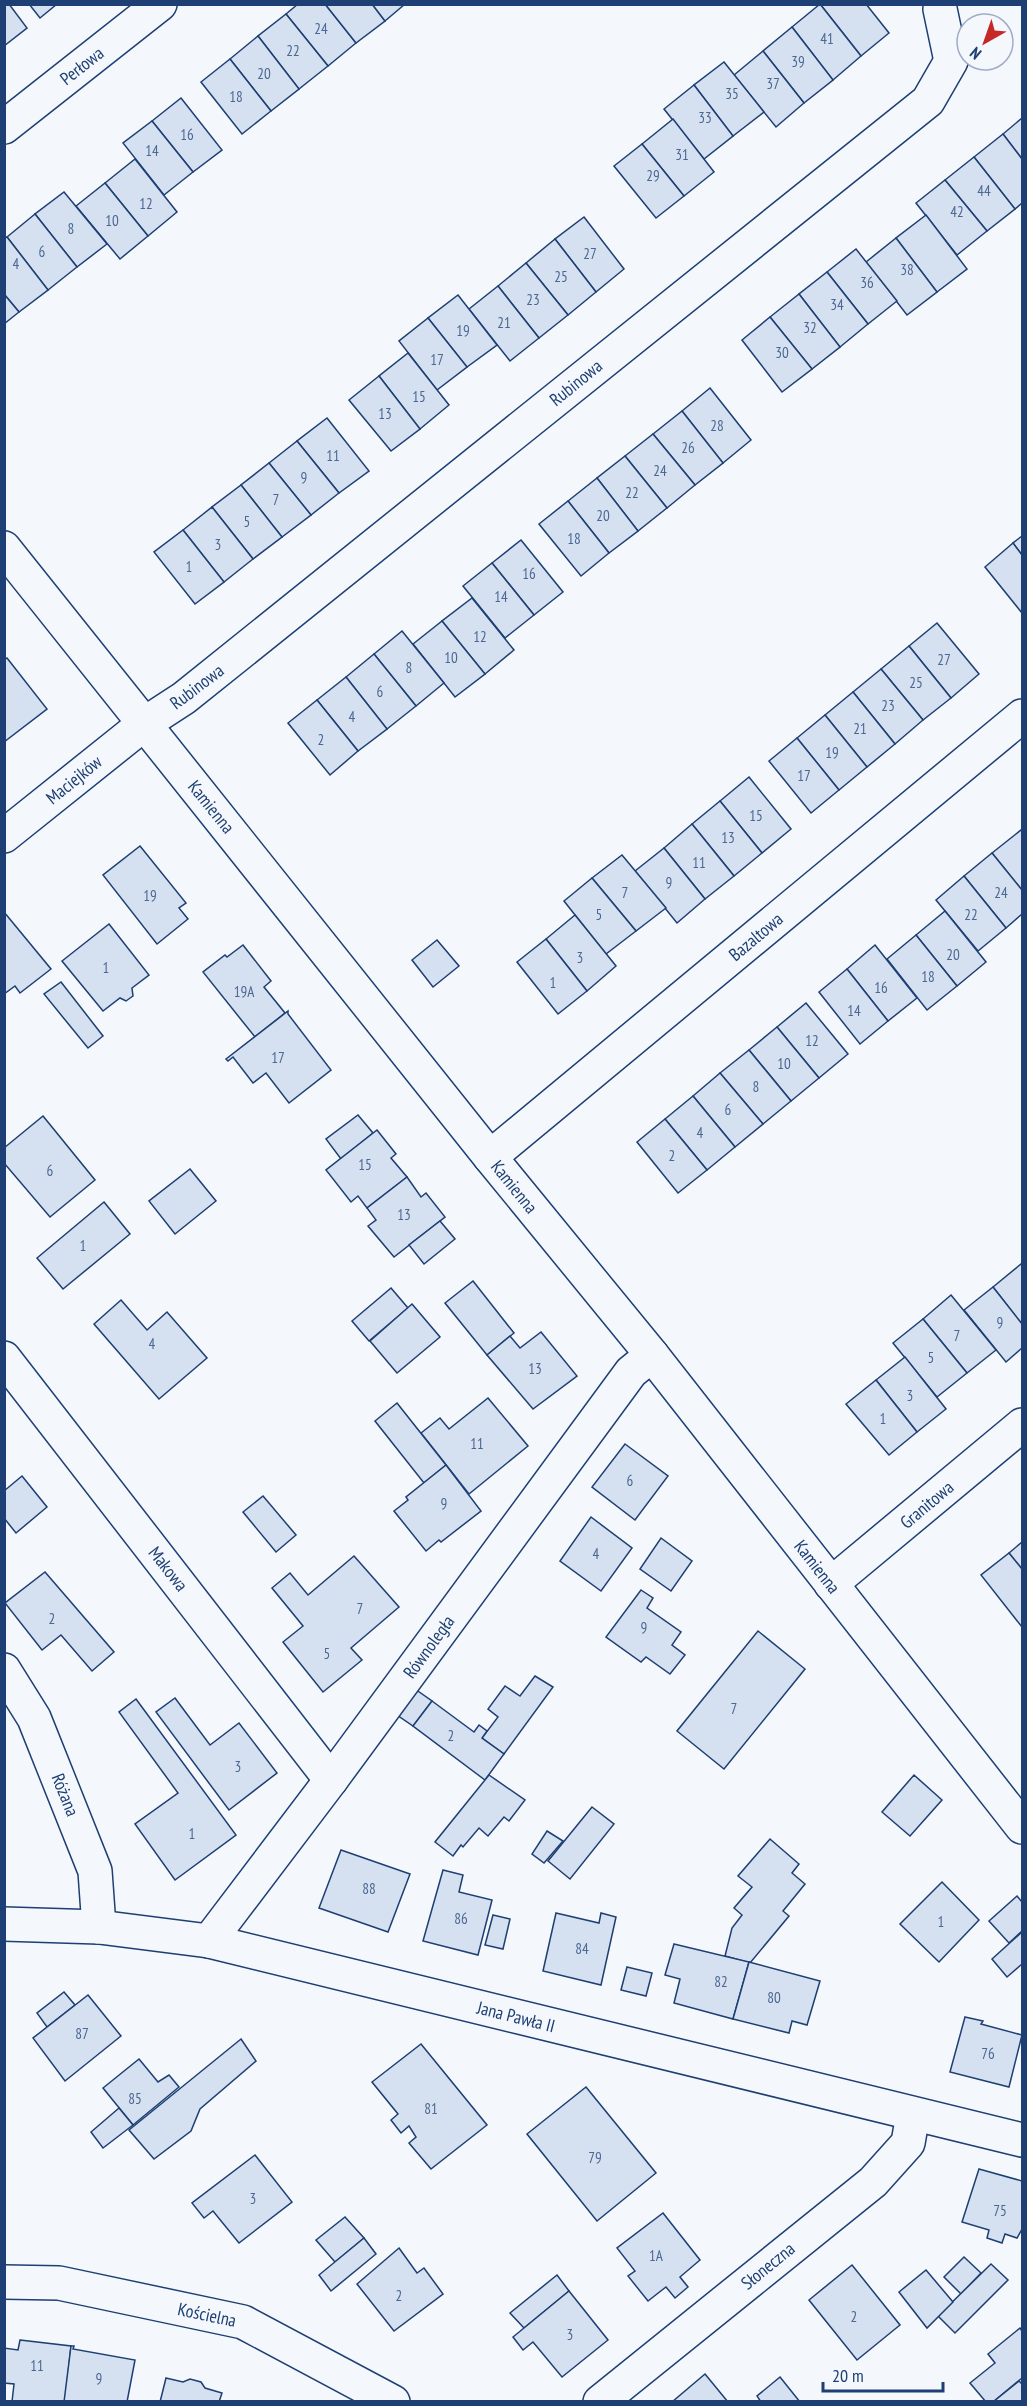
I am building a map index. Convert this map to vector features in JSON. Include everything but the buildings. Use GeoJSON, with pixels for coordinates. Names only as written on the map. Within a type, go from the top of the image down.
{"type":"FeatureCollection","features":[{"type":"Feature","properties":{"kind":"street","name":"Perłowa"},"geometry":{"type":"LineString","coordinates":[[4,127],[160,4]]}},
{"type":"Feature","properties":{"kind":"street","name":"Rubinowa"},"geometry":{"type":"LineString","coordinates":[[144,724],[184,698],[928,101],[951,61],[940,9]]}},
{"type":"Feature","properties":{"kind":"street","name":"Kamienna"},"geometry":{"type":"LineString","coordinates":[[4,548],[490,1157],[652,1355],[1023,1827]]}},
{"type":"Feature","properties":{"kind":"street","name":"Bazaltowa"},"geometry":{"type":"LineString","coordinates":[[490,1157],[1023,716]]}},
{"type":"Feature","properties":{"kind":"street","name":"Maciejków"},"geometry":{"type":"LineString","coordinates":[[4,836],[144,724]]}},
{"type":"Feature","properties":{"kind":"street","name":"Równoległa"},"geometry":{"type":"LineString","coordinates":[[209,1941],[331,1780],[630,1372],[652,1355]]}},
{"type":"Feature","properties":{"kind":"street","name":"Makowa"},"geometry":{"type":"LineString","coordinates":[[4,1358],[331,1780]]}},
{"type":"Feature","properties":{"kind":"street","name":"Granitowa"},"geometry":{"type":"LineString","coordinates":[[831,1584],[1023,1425]]}},
{"type":"Feature","properties":{"kind":"street","name":"Różana"},"geometry":{"type":"LineString","coordinates":[[4,1670],[34,1718],[96,1871],[99,1927]]}},
{"type":"Feature","properties":{"kind":"street","name":"Jana Pawła II"},"geometry":{"type":"LineString","coordinates":[[4,1924],[99,1927],[209,1941],[1023,2140]]}},
{"type":"Feature","properties":{"kind":"street","name":"Słoneczna"},"geometry":{"type":"LineString","coordinates":[[600,2402],[873,2181],[908,2142],[913,2114]]}},
{"type":"Feature","properties":{"kind":"street","name":"Kościelna"},"geometry":{"type":"LineString","coordinates":[[4,2282],[59,2283],[243,2322],[393,2402]]}}]}
